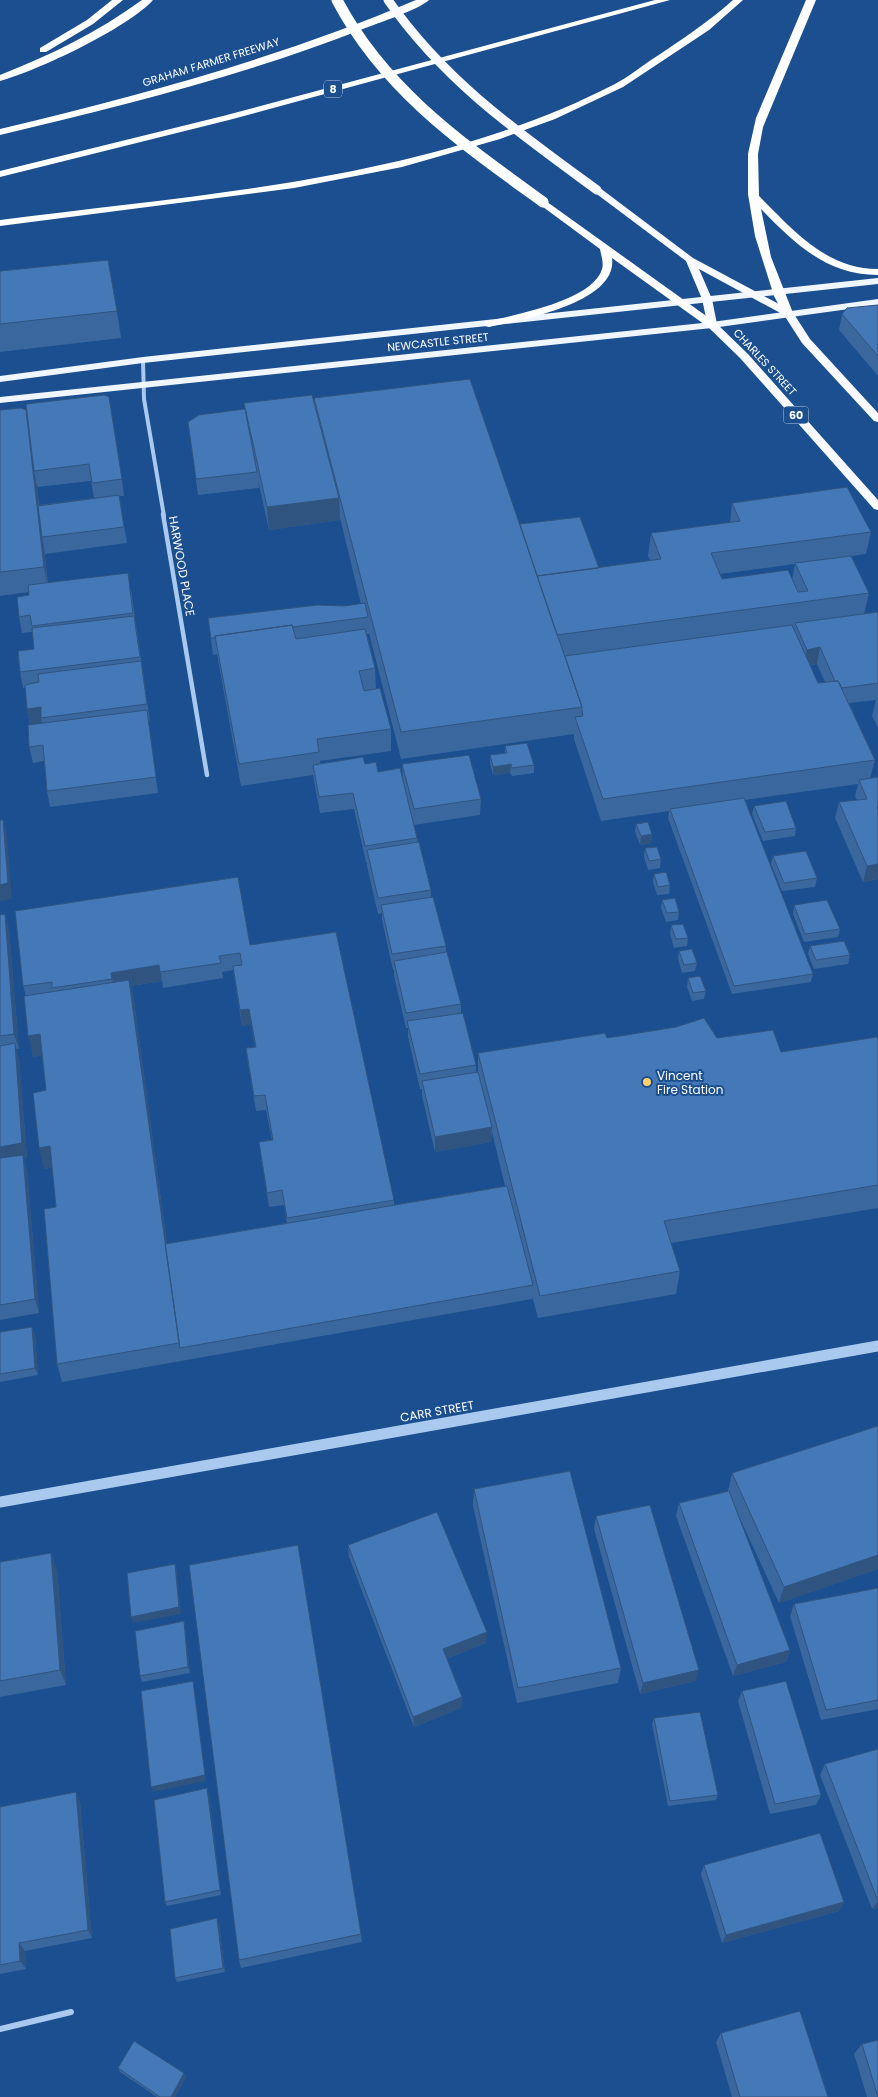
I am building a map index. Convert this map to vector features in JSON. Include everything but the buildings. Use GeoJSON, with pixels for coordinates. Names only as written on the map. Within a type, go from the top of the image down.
{"type":"FeatureCollection","features":[{"type":"Feature","properties":{"kind":"highway"},"geometry":{"type":"LineString","coordinates":[[0,73],[58,43],[90,22],[118,0]]}},
{"type":"Feature","properties":{"kind":"highway"},"geometry":{"type":"LineString","coordinates":[[0,78],[33,66],[94,37],[123,20],[148,0]]}},
{"type":"Feature","properties":{"kind":"highway"},"geometry":{"type":"LineString","coordinates":[[337,0],[344,15],[371,55],[400,87],[445,127],[678,303],[712,325]]}},
{"type":"Feature","properties":{"kind":"highway"},"geometry":{"type":"LineString","coordinates":[[388,0],[402,23],[445,69],[496,114],[690,260],[788,313]]}},
{"type":"Feature","properties":{"kind":"highway","name":"GRAHAM FARMER FREEWAY"},"geometry":{"type":"LineString","coordinates":[[0,132],[240,68],[330,38],[424,0]]}},
{"type":"Feature","properties":{"kind":"highway","name":"8"},"geometry":{"type":"LineString","coordinates":[[0,174],[226,118],[665,0]]}},
{"type":"Feature","properties":{"kind":"highway"},"geometry":{"type":"LineString","coordinates":[[0,223],[276,188],[402,164],[497,137],[552,117],[620,85],[706,28],[738,0]]}},
{"type":"Feature","properties":{"kind":"highway"},"geometry":{"type":"LineString","coordinates":[[811,0],[764,112],[752,153],[755,198],[760,231],[777,291],[788,313],[806,341],[878,419]]}},
{"type":"Feature","properties":{"kind":"highway"},"geometry":{"type":"LineString","coordinates":[[755,198],[814,253],[834,264],[854,271],[878,272]]}},
{"type":"Feature","properties":{"kind":"highway"},"geometry":{"type":"LineString","coordinates":[[489,324],[569,301],[594,287],[604,277],[608,268],[605,247]]}},
{"type":"Feature","properties":{"kind":"highway"},"geometry":{"type":"LineString","coordinates":[[690,260],[707,299],[712,325]]}},
{"type":"Feature","properties":{"kind":"highway","name":"CHARLES STREET"},"geometry":{"type":"LineString","coordinates":[[712,325],[744,356],[878,507]]}},
{"type":"Feature","properties":{"kind":"main road","name":"NEWCASTLE STREET"},"geometry":{"type":"LineString","coordinates":[[0,378],[143,360],[489,324],[878,280]]}},
{"type":"Feature","properties":{"kind":"main road","name":"NEWCASTLE STREET"},"geometry":{"type":"LineString","coordinates":[[0,400],[712,325],[878,302]]}},
{"type":"Feature","properties":{"kind":"street","name":"HARWOOD PLACE"},"geometry":{"type":"LineString","coordinates":[[143,360],[142,385],[207,775]]}},
{"type":"Feature","properties":{"kind":"street","name":"CARR STREET"},"geometry":{"type":"LineString","coordinates":[[0,1502],[878,1346]]}},
{"type":"Feature","properties":{"kind":"street"},"geometry":{"type":"LineString","coordinates":[[0,2029],[71,2012]]}},
{"type":"Feature","properties":{"kind":"place","name":"Vincent Fire Station"},"geometry":{"type":"Point","coordinates":[647,1082]}}]}
